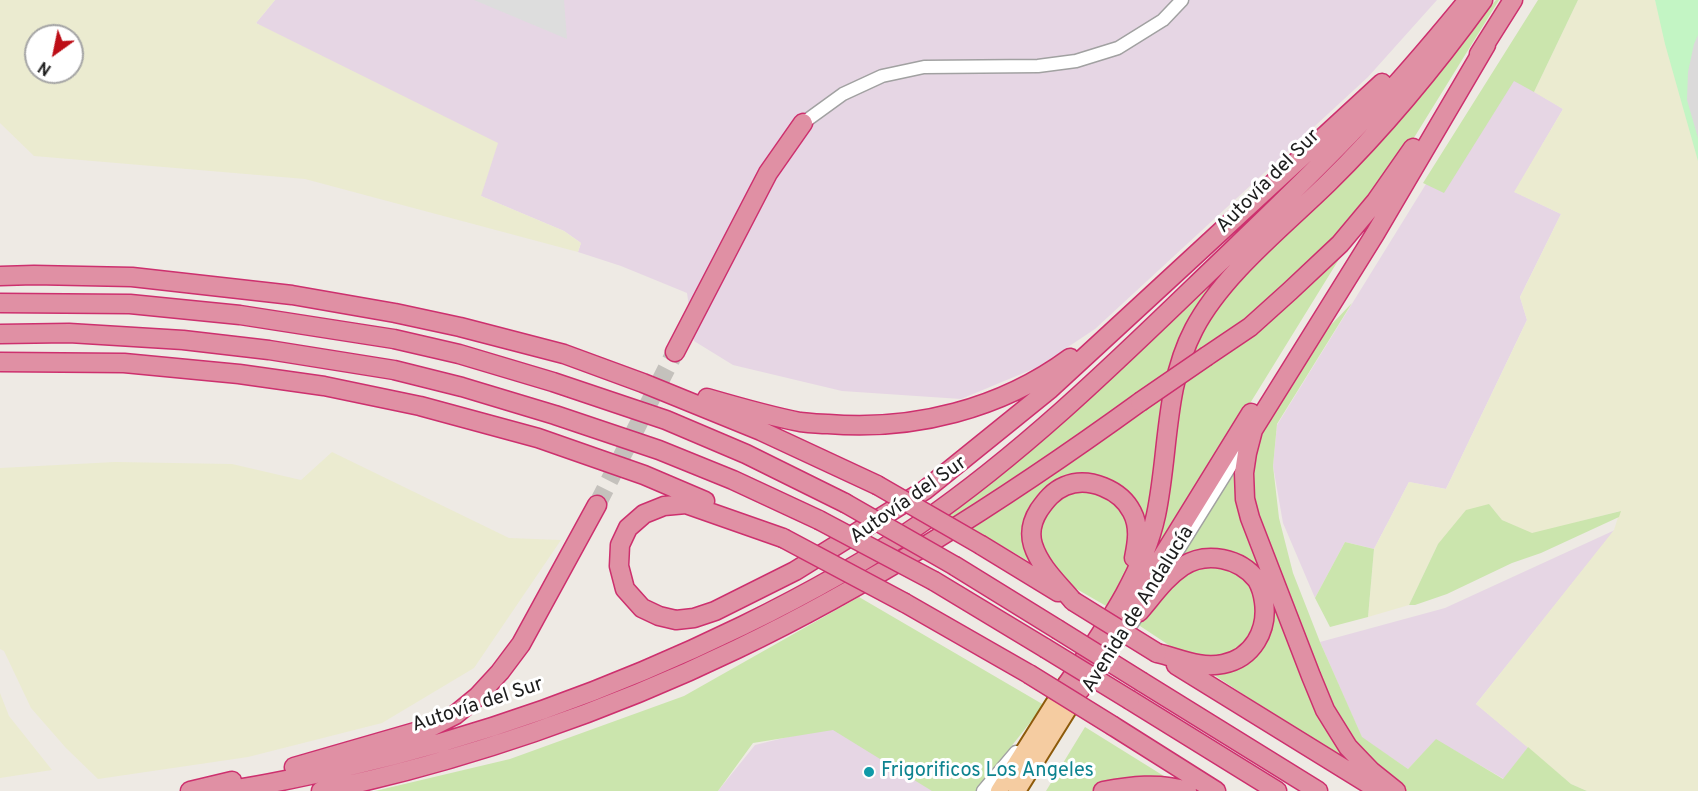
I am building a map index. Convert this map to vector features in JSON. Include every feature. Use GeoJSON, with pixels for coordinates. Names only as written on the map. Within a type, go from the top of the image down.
{"type":"FeatureCollection","features":[{"type":"Feature","properties":{"kind":"highway"},"geometry":{"type":"LineString","coordinates":[[783,537],[686,504],[664,506],[644,514],[628,528],[620,545],[619,566],[625,589],[642,608],[659,616],[676,620],[694,618],[715,611],[795,571],[925,490],[1050,388],[1365,100],[1411,54],[1458,0]]}},
{"type":"Feature","properties":{"kind":"highway","name":"Autovía del Sur"},"geometry":{"type":"LineString","coordinates":[[222,791],[382,759],[516,719],[661,664],[779,608],[860,563],[918,526],[972,486],[1088,388],[1268,216],[1355,129],[1468,0]]}},
{"type":"Feature","properties":{"kind":"highway"},"geometry":{"type":"LineString","coordinates":[[1074,686],[1144,555],[1156,516],[1170,408],[1178,371],[1193,331],[1208,306],[1241,267],[1329,182],[1400,107],[1483,0]]}},
{"type":"Feature","properties":{"kind":"highway","name":"Autovía del Sur"},"geometry":{"type":"LineString","coordinates":[[321,791],[464,754],[608,705],[737,649],[846,592],[984,508],[1250,327],[1340,244],[1376,201],[1486,45],[1513,0]]}},
{"type":"Feature","properties":{"kind":"highway"},"geometry":{"type":"LineString","coordinates":[[1396,791],[1371,771],[1348,747],[1326,710],[1250,518],[1245,499],[1244,473],[1253,430],[1375,234],[1486,45]]}},
{"type":"Feature","properties":{"kind":"highway"},"geometry":{"type":"LineString","coordinates":[[675,352],[768,172],[803,123]]}},
{"type":"Feature","properties":{"kind":"highway"},"geometry":{"type":"LineString","coordinates":[[1074,686],[1329,287],[1427,146]]}},
{"type":"Feature","properties":{"kind":"highway"},"geometry":{"type":"LineString","coordinates":[[0,276],[132,278],[292,295],[460,327],[564,354],[644,383],[761,431],[877,485],[981,545],[1380,791]]}},
{"type":"Feature","properties":{"kind":"highway"},"geometry":{"type":"LineString","coordinates":[[0,303],[130,304],[240,315],[394,339],[459,354],[553,382],[666,420],[746,454],[845,503],[955,566],[1318,791]]}},
{"type":"Feature","properties":{"kind":"highway"},"geometry":{"type":"LineString","coordinates":[[644,383],[802,422],[853,426],[899,424],[947,415],[994,401],[1057,368],[1125,319]]}},
{"type":"Feature","properties":{"kind":"highway"},"geometry":{"type":"LineString","coordinates":[[0,334],[69,333],[183,340],[269,350],[394,370],[462,387],[555,415],[659,450],[733,480],[819,520],[934,581],[1277,791]]}},
{"type":"Feature","properties":{"kind":"highway"},"geometry":{"type":"LineString","coordinates":[[0,345],[183,340]]}},
{"type":"Feature","properties":{"kind":"highway"},"geometry":{"type":"LineString","coordinates":[[0,362],[124,363],[239,374],[324,386],[420,406],[538,438],[644,475],[783,537],[905,603],[1029,675],[1216,791]]}},
{"type":"Feature","properties":{"kind":"highway"},"geometry":{"type":"LineString","coordinates":[[1072,601],[1038,560],[1030,531],[1033,519],[1044,502],[1066,485],[1090,483],[1104,486],[1118,495],[1133,513],[1137,528],[1136,546],[1128,574],[1092,633],[1074,686]]}},
{"type":"Feature","properties":{"kind":"highway"},"geometry":{"type":"LineString","coordinates":[[190,791],[308,763],[429,728],[455,715],[477,697],[521,644],[597,505]]}},
{"type":"Feature","properties":{"kind":"highway"},"geometry":{"type":"LineString","coordinates":[[1139,612],[1166,580],[1185,565],[1203,558],[1221,558],[1241,566],[1257,580],[1263,592],[1265,621],[1261,632],[1248,652],[1237,659],[1225,664],[1194,665],[1157,653]]}},
{"type":"Feature","properties":{"kind":"highway"},"geometry":{"type":"LineString","coordinates":[[1102,791],[1150,785],[1176,787],[1187,791]]}},
{"type":"Feature","properties":{"kind":"main road","name":"Avenida de Andalucía"},"geometry":{"type":"LineString","coordinates":[[999,791],[1046,716],[1074,686]]}},
{"type":"Feature","properties":{"kind":"main road","name":"Avenida de Andalucía"},"geometry":{"type":"LineString","coordinates":[[1017,791],[1074,686]]}},
{"type":"Feature","properties":{"kind":"street"},"geometry":{"type":"LineString","coordinates":[[803,123],[843,94],[882,76],[924,67],[1038,66],[1076,61],[1118,48],[1163,20],[1182,0]]}},
{"type":"Feature","properties":{"kind":"street","name":"Avenida de Andalucía"},"geometry":{"type":"LineString","coordinates":[[1027,791],[1253,430]]}},
{"type":"Feature","properties":{"kind":"street"},"geometry":{"type":"LineString","coordinates":[[983,791],[1046,716]]}},
{"type":"Feature","properties":{"kind":"shaded area"},"geometry":{"type":"Polygon","coordinates":[[[275,0],[1437,0],[1368,77],[1095,329],[1038,367],[961,399],[842,391],[733,365],[694,341],[687,293],[621,266],[578,252],[581,243],[564,231],[481,196],[256,23],[275,0]]]}},
{"type":"Feature","properties":{"kind":"shaded area"},"geometry":{"type":"Polygon","coordinates":[[[474,0],[564,0],[567,39],[474,0]]]}},
{"type":"Feature","properties":{"kind":"shaded area"},"geometry":{"type":"Polygon","coordinates":[[[1698,0],[1698,166],[1663,44],[1698,0]]]}},
{"type":"Feature","properties":{"kind":"shaded area"},"geometry":{"type":"Polygon","coordinates":[[[1514,79],[1563,109],[1515,192],[1561,214],[1520,297],[1527,320],[1446,489],[1409,482],[1374,549],[1345,542],[1315,598],[1283,523],[1273,466],[1277,425],[1426,184],[1514,79]]]}},
{"type":"Feature","properties":{"kind":"shaded area"},"geometry":{"type":"Polygon","coordinates":[[[1615,530],[1476,704],[1528,747],[1504,779],[1436,740],[1408,769],[1362,738],[1320,642],[1445,608],[1615,530]]]}},
{"type":"Feature","properties":{"kind":"shaded area"},"geometry":{"type":"Polygon","coordinates":[[[837,725],[937,791],[718,791],[755,745],[837,725]]]}},
{"type":"Feature","properties":{"kind":"green space"},"geometry":{"type":"Polygon","coordinates":[[[0,0],[275,0],[256,23],[498,143],[481,196],[564,231],[581,243],[578,252],[305,179],[34,156],[0,123],[0,0]]]}},
{"type":"Feature","properties":{"kind":"green space"},"geometry":{"type":"Polygon","coordinates":[[[1496,0],[1499,0],[1120,614],[945,513],[1249,243],[1405,111],[1496,0]]]}},
{"type":"Feature","properties":{"kind":"green space"},"geometry":{"type":"Polygon","coordinates":[[[1538,0],[1578,0],[1534,92],[1514,81],[1444,193],[1423,183],[1538,0]]]}},
{"type":"Feature","properties":{"kind":"green space"},"geometry":{"type":"Polygon","coordinates":[[[1578,0],[1655,0],[1698,155],[1698,791],[1587,791],[1571,784],[1476,704],[1614,530],[1620,511],[1532,534],[1502,520],[1489,504],[1438,544],[1409,605],[1368,617],[1374,549],[1409,482],[1446,489],[1527,320],[1520,297],[1561,214],[1514,192],[1563,109],[1534,92],[1578,0]]]}},
{"type":"Feature","properties":{"kind":"green space"},"geometry":{"type":"Polygon","coordinates":[[[1655,0],[1698,0],[1698,35],[1688,72],[1687,100],[1698,138],[1698,161],[1665,44],[1655,0]]]}},
{"type":"Feature","properties":{"kind":"green space"},"geometry":{"type":"Polygon","coordinates":[[[1352,303],[1277,424],[1273,466],[1279,518],[1293,573],[1320,642],[1362,737],[1408,769],[1436,739],[1503,779],[1528,747],[1571,784],[1587,791],[1400,791],[1361,770],[1137,624],[1219,491],[1327,329],[1352,303]]]}},
{"type":"Feature","properties":{"kind":"green space"},"geometry":{"type":"Polygon","coordinates":[[[332,452],[509,538],[561,540],[474,668],[382,723],[248,757],[98,779],[66,748],[31,708],[4,651],[0,649],[0,468],[115,462],[232,464],[301,480],[332,452]]]}},
{"type":"Feature","properties":{"kind":"green space"},"geometry":{"type":"Polygon","coordinates":[[[1489,504],[1502,520],[1532,533],[1621,511],[1619,517],[1541,553],[1512,563],[1447,594],[1409,605],[1438,544],[1466,510],[1489,504]]]}},
{"type":"Feature","properties":{"kind":"green space"},"geometry":{"type":"Polygon","coordinates":[[[1345,542],[1374,549],[1368,617],[1330,627],[1315,598],[1345,542]]]}},
{"type":"Feature","properties":{"kind":"green space"},"geometry":{"type":"Polygon","coordinates":[[[859,597],[1044,705],[976,791],[932,791],[833,730],[753,743],[718,791],[375,791],[510,759],[684,696],[859,597]]]}},
{"type":"Feature","properties":{"kind":"green space"},"geometry":{"type":"Polygon","coordinates":[[[0,693],[9,716],[52,770],[0,778],[0,693]]]}},
{"type":"Feature","properties":{"kind":"green space"},"geometry":{"type":"Polygon","coordinates":[[[1085,727],[1188,791],[1046,791],[1085,727]]]}},
{"type":"Feature","properties":{"kind":"tunnel"},"geometry":{"type":"LineString","coordinates":[[597,505],[675,352]]}},
{"type":"Feature","properties":{"kind":"place","name":"Frigorificos Los Angeles"},"geometry":{"type":"Point","coordinates":[869,772]}}]}
